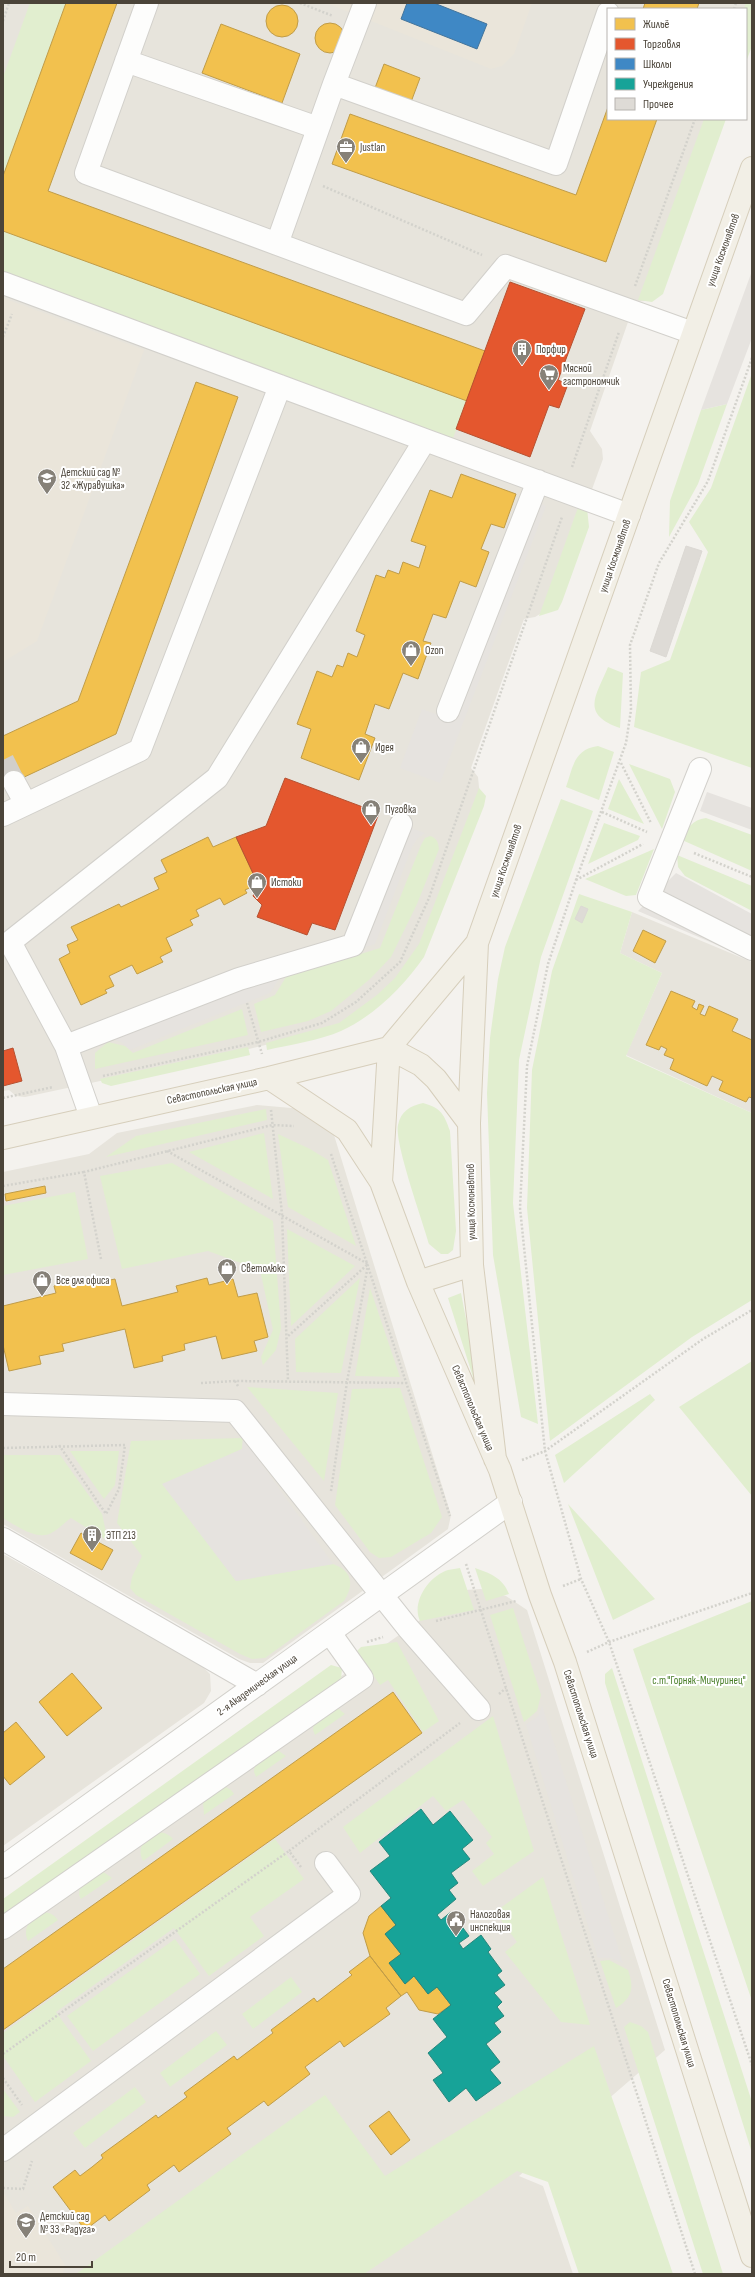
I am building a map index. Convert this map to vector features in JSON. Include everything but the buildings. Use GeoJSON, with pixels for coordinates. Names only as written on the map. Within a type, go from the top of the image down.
{"type":"FeatureCollection","features":[{"type":"Feature","properties":{"kind":"main road","name":"улица Космонавтов"},"geometry":{"type":"LineString","coordinates":[[497,1464],[472,1264],[470,1123],[477,943],[752,168]]}},
{"type":"Feature","properties":{"kind":"main road","name":"улица Космонавтов"},"geometry":{"type":"LineString","coordinates":[[388,1048],[477,943]]}},
{"type":"Feature","properties":{"kind":"main road"},"geometry":{"type":"LineString","coordinates":[[269,1078],[388,1048],[421,1065],[436,1079],[470,1123]]}},
{"type":"Feature","properties":{"kind":"main road","name":"Севастопольская улица"},"geometry":{"type":"LineString","coordinates":[[380,1182],[388,1048]]}},
{"type":"Feature","properties":{"kind":"main road","name":"Севастопольская улица"},"geometry":{"type":"LineString","coordinates":[[3,1138],[269,1078],[347,1130],[380,1182],[418,1282],[497,1464],[511,1502],[540,1595],[565,1662],[752,2256]]}},
{"type":"Feature","properties":{"kind":"main road"},"geometry":{"type":"LineString","coordinates":[[418,1282],[472,1264]]}},
{"type":"Feature","properties":{"kind":"street"},"geometry":{"type":"LineString","coordinates":[[147,3],[86,173],[466,314],[506,266],[693,334]]}},
{"type":"Feature","properties":{"kind":"street"},"geometry":{"type":"LineString","coordinates":[[277,244],[300,177],[365,3]]}},
{"type":"Feature","properties":{"kind":"street"},"geometry":{"type":"LineString","coordinates":[[334,84],[556,164],[607,17]]}},
{"type":"Feature","properties":{"kind":"street"},"geometry":{"type":"LineString","coordinates":[[126,61],[318,128]]}},
{"type":"Feature","properties":{"kind":"street"},"geometry":{"type":"LineString","coordinates":[[3,283],[629,515]]}},
{"type":"Feature","properties":{"kind":"street"},"geometry":{"type":"LineString","coordinates":[[3,815],[140,750],[280,386]]}},
{"type":"Feature","properties":{"kind":"street"},"geometry":{"type":"LineString","coordinates":[[92,1117],[66,1046],[6,939],[217,778],[425,440]]}},
{"type":"Feature","properties":{"kind":"street"},"geometry":{"type":"LineString","coordinates":[[448,711],[538,481]]}},
{"type":"Feature","properties":{"kind":"street"},"geometry":{"type":"LineString","coordinates":[[700,769],[648,897],[752,949]]}},
{"type":"Feature","properties":{"kind":"street"},"geometry":{"type":"LineString","coordinates":[[14,782],[26,804]]}},
{"type":"Feature","properties":{"kind":"street"},"geometry":{"type":"LineString","coordinates":[[66,1046],[239,979],[353,944],[402,824]]}},
{"type":"Feature","properties":{"kind":"street"},"geometry":{"type":"LineString","coordinates":[[3,1404],[235,1411],[382,1595],[479,1709]]}},
{"type":"Feature","properties":{"kind":"street","name":"2-я Академическая улица"},"geometry":{"type":"LineString","coordinates":[[3,1867],[511,1502]]}},
{"type":"Feature","properties":{"kind":"street"},"geometry":{"type":"LineString","coordinates":[[3,1539],[257,1685]]}},
{"type":"Feature","properties":{"kind":"street"},"geometry":{"type":"LineString","coordinates":[[3,1928],[362,1678],[330,1633]]}},
{"type":"Feature","properties":{"kind":"street"},"geometry":{"type":"LineString","coordinates":[[3,2150],[349,1894],[326,1863]]}},
{"type":"Feature","properties":{"kind":"path"},"geometry":{"type":"LineString","coordinates":[[3,21],[9,3]]}},
{"type":"Feature","properties":{"kind":"path"},"geometry":{"type":"LineString","coordinates":[[300,3],[357,25]]}},
{"type":"Feature","properties":{"kind":"path"},"geometry":{"type":"LineString","coordinates":[[300,177],[506,266]]}},
{"type":"Feature","properties":{"kind":"path"},"geometry":{"type":"LineString","coordinates":[[752,358],[708,482],[659,564],[630,645],[631,710],[626,743],[621,762],[576,880],[548,964],[527,1066],[520,1208],[544,1451],[581,1579],[609,1642],[752,2065]]}},
{"type":"Feature","properties":{"kind":"path"},"geometry":{"type":"LineString","coordinates":[[621,762],[654,830]]}},
{"type":"Feature","properties":{"kind":"path"},"geometry":{"type":"LineString","coordinates":[[576,880],[644,843]]}},
{"type":"Feature","properties":{"kind":"path"},"geometry":{"type":"LineString","coordinates":[[239,979],[269,1078],[282,1214],[288,1381]]}},
{"type":"Feature","properties":{"kind":"path"},"geometry":{"type":"LineString","coordinates":[[167,1151],[282,1214],[368,1264]]}},
{"type":"Feature","properties":{"kind":"path"},"geometry":{"type":"LineString","coordinates":[[3,1186],[84,1172]]}},
{"type":"Feature","properties":{"kind":"path"},"geometry":{"type":"LineString","coordinates":[[287,1337],[368,1264]]}},
{"type":"Feature","properties":{"kind":"path"},"geometry":{"type":"LineString","coordinates":[[330,1499],[347,1382],[368,1264]]}},
{"type":"Feature","properties":{"kind":"path"},"geometry":{"type":"LineString","coordinates":[[497,1464],[544,1451],[703,1339],[752,1310]]}},
{"type":"Feature","properties":{"kind":"path"},"geometry":{"type":"LineString","coordinates":[[239,1388],[235,1381],[407,1383]]}},
{"type":"Feature","properties":{"kind":"path"},"geometry":{"type":"LineString","coordinates":[[3,1448],[59,1445],[125,1445],[119,1489],[106,1514],[59,1445]]}},
{"type":"Feature","properties":{"kind":"path"},"geometry":{"type":"LineString","coordinates":[[565,1662],[609,1642],[752,1594]]}},
{"type":"Feature","properties":{"kind":"path"},"geometry":{"type":"LineString","coordinates":[[3,2054],[289,1851],[479,1709]]}},
{"type":"Feature","properties":{"kind":"path"},"geometry":{"type":"LineString","coordinates":[[289,1851],[303,1870]]}},
{"type":"Feature","properties":{"kind":"shaded area"},"geometry":{"type":"Polygon","coordinates":[[[3,3],[752,3],[747,8],[607,8],[607,120],[722,120],[645,301],[635,302],[590,431],[602,449],[603,459],[550,605],[545,611],[535,617],[524,619],[471,768],[478,777],[480,797],[425,940],[393,985],[334,1028],[241,1051],[25,1097],[16,1096],[9,1090],[3,1091],[3,3]]]}},
{"type":"Feature","properties":{"kind":"shaded area"},"geometry":{"type":"Polygon","coordinates":[[[326,3],[532,3],[514,54],[502,66],[491,69],[326,3]]]}},
{"type":"Feature","properties":{"kind":"shaded area"},"geometry":{"type":"Polygon","coordinates":[[[752,271],[752,338],[727,404],[701,410],[752,271]]]}},
{"type":"Feature","properties":{"kind":"shaded area","name":"Детский сад № 32 «Журавушка»"},"geometry":{"type":"Polygon","coordinates":[[[3,298],[144,350],[37,641],[3,662],[3,298]]]}},
{"type":"Feature","properties":{"kind":"shaded area"},"geometry":{"type":"Polygon","coordinates":[[[532,500],[546,506],[440,783],[400,768],[422,709],[449,719],[532,500]]]}},
{"type":"Feature","properties":{"kind":"shaded area"},"geometry":{"type":"Polygon","coordinates":[[[707,792],[752,808],[752,830],[700,811],[707,792]]]}},
{"type":"Feature","properties":{"kind":"shaded area"},"geometry":{"type":"Polygon","coordinates":[[[398,823],[425,833],[418,838],[412,847],[375,944],[281,976],[270,993],[130,1050],[121,1042],[109,1038],[354,940],[398,823]]]}},
{"type":"Feature","properties":{"kind":"shaded area"},"geometry":{"type":"Polygon","coordinates":[[[676,873],[752,914],[752,960],[638,911],[676,873]]]}},
{"type":"Feature","properties":{"kind":"shaded area"},"geometry":{"type":"Polygon","coordinates":[[[632,912],[752,962],[752,1113],[626,1055],[662,973],[620,953],[632,912]]]}},
{"type":"Feature","properties":{"kind":"shaded area"},"geometry":{"type":"Polygon","coordinates":[[[257,1105],[303,1109],[334,1135],[451,1515],[448,1529],[263,1663],[250,1663],[239,1659],[3,1524],[3,1172],[89,1154],[117,1133],[257,1105]]]}},
{"type":"Feature","properties":{"kind":"shaded area"},"geometry":{"type":"Polygon","coordinates":[[[243,1438],[333,1564],[236,1581],[162,1484],[242,1449],[243,1438]]]}},
{"type":"Feature","properties":{"kind":"shaded area"},"geometry":{"type":"Polygon","coordinates":[[[3,1554],[200,1664],[210,1674],[211,1691],[204,1703],[3,1846],[3,1554]]]}},
{"type":"Feature","properties":{"kind":"shaded area"},"geometry":{"type":"Polygon","coordinates":[[[481,1589],[506,1596],[527,1610],[665,2050],[519,2176],[543,2186],[573,2274],[3,2274],[3,1916],[454,1596],[465,1590],[481,1589]]]}},
{"type":"Feature","properties":{"kind":"shaded area"},"geometry":{"type":"Polygon","coordinates":[[[542,1705],[623,1963],[610,1958],[598,1958],[526,1724],[538,1716],[542,1705]]]}},
{"type":"Feature","properties":{"kind":"shaded area","name":"Детский сад № 33 «Радуга»"},"geometry":{"type":"Polygon","coordinates":[[[3,2192],[16,2213],[28,2206],[65,2265],[63,2274],[3,2274],[3,2192]]]}},
{"type":"Feature","properties":{"kind":"green space"},"geometry":{"type":"Polygon","coordinates":[[[30,3],[66,3],[3,176],[3,77],[30,3]]]}},
{"type":"Feature","properties":{"kind":"green space"},"geometry":{"type":"Polygon","coordinates":[[[746,3],[752,3],[752,46],[747,59],[747,8],[744,8],[746,3]]]}},
{"type":"Feature","properties":{"kind":"green space"},"geometry":{"type":"Polygon","coordinates":[[[704,120],[726,120],[663,294],[652,302],[638,300],[704,120]]]}},
{"type":"Feature","properties":{"kind":"green space"},"geometry":{"type":"Polygon","coordinates":[[[3,231],[467,401],[453,438],[3,272],[3,231]]]}},
{"type":"Feature","properties":{"kind":"green space"},"geometry":{"type":"Polygon","coordinates":[[[752,373],[752,768],[634,727],[641,672],[670,660],[708,552],[689,522],[711,488],[752,373]]]}},
{"type":"Feature","properties":{"kind":"green space"},"geometry":{"type":"Polygon","coordinates":[[[727,404],[698,484],[669,537],[670,501],[701,410],[727,404]]]}},
{"type":"Feature","properties":{"kind":"green space"},"geometry":{"type":"Polygon","coordinates":[[[580,502],[587,508],[589,527],[558,610],[539,616],[580,502]]]}},
{"type":"Feature","properties":{"kind":"green space"},"geometry":{"type":"Polygon","coordinates":[[[608,667],[623,673],[620,728],[608,723],[600,717],[595,710],[594,703],[596,695],[608,667]]]}},
{"type":"Feature","properties":{"kind":"green space"},"geometry":{"type":"Polygon","coordinates":[[[598,746],[614,752],[599,800],[566,787],[573,766],[579,755],[590,748],[598,746]]]}},
{"type":"Feature","properties":{"kind":"green space"},"geometry":{"type":"Polygon","coordinates":[[[629,764],[670,779],[675,792],[662,829],[629,764]]]}},
{"type":"Feature","properties":{"kind":"green space"},"geometry":{"type":"Polygon","coordinates":[[[619,779],[644,824],[608,809],[619,779]]]}},
{"type":"Feature","properties":{"kind":"green space"},"geometry":{"type":"Polygon","coordinates":[[[479,788],[486,796],[484,806],[424,957],[416,968],[398,989],[376,1009],[353,1025],[324,1037],[267,1050],[266,1043],[339,1023],[377,995],[395,978],[419,944],[479,788]]]}},
{"type":"Feature","properties":{"kind":"green space"},"geometry":{"type":"Polygon","coordinates":[[[561,799],[593,811],[541,957],[519,1060],[513,1203],[538,1424],[521,1417],[493,1255],[487,1093],[490,1038],[498,979],[505,947],[561,799]]]}},
{"type":"Feature","properties":{"kind":"green space"},"geometry":{"type":"Polygon","coordinates":[[[706,818],[752,835],[752,871],[682,840],[691,825],[701,819],[706,818]]]}},
{"type":"Feature","properties":{"kind":"green space"},"geometry":{"type":"Polygon","coordinates":[[[604,823],[640,836],[638,840],[588,864],[604,823]]]}},
{"type":"Feature","properties":{"kind":"green space"},"geometry":{"type":"Polygon","coordinates":[[[430,836],[437,841],[439,849],[417,904],[391,957],[370,979],[331,1011],[308,1021],[261,1032],[254,1004],[275,995],[286,977],[380,948],[421,845],[425,838],[430,836]]]}},
{"type":"Feature","properties":{"kind":"green space"},"geometry":{"type":"Polygon","coordinates":[[[654,849],[636,895],[626,896],[585,879],[654,849]]]}},
{"type":"Feature","properties":{"kind":"green space"},"geometry":{"type":"Polygon","coordinates":[[[677,855],[752,886],[752,911],[685,876],[678,867],[677,855]]]}},
{"type":"Feature","properties":{"kind":"green space"},"geometry":{"type":"Polygon","coordinates":[[[579,894],[632,912],[620,953],[662,973],[626,1056],[752,1113],[752,1300],[692,1337],[550,1441],[527,1208],[532,1070],[552,971],[579,894]]]}},
{"type":"Feature","properties":{"kind":"green space"},"geometry":{"type":"Polygon","coordinates":[[[242,1009],[248,1035],[95,1069],[95,1053],[108,1042],[125,1046],[133,1053],[242,1009]]]}},
{"type":"Feature","properties":{"kind":"green space"},"geometry":{"type":"Polygon","coordinates":[[[248,1047],[250,1055],[111,1086],[102,1083],[100,1079],[248,1047]]]}},
{"type":"Feature","properties":{"kind":"green space"},"geometry":{"type":"Polygon","coordinates":[[[423,1103],[434,1107],[441,1112],[450,1131],[456,1231],[453,1250],[448,1254],[441,1254],[429,1244],[400,1148],[398,1125],[401,1116],[410,1108],[423,1103]]]}},
{"type":"Feature","properties":{"kind":"green space"},"geometry":{"type":"Polygon","coordinates":[[[266,1109],[267,1120],[106,1157],[136,1136],[266,1109]]]}},
{"type":"Feature","properties":{"kind":"green space"},"geometry":{"type":"Polygon","coordinates":[[[264,1133],[273,1199],[189,1152],[264,1133]]]}},
{"type":"Feature","properties":{"kind":"green space"},"geometry":{"type":"Polygon","coordinates":[[[278,1134],[310,1149],[328,1160],[356,1246],[288,1207],[278,1134]]]}},
{"type":"Feature","properties":{"kind":"green space"},"geometry":{"type":"Polygon","coordinates":[[[172,1163],[273,1221],[281,1328],[276,1350],[263,1365],[261,1357],[273,1330],[260,1270],[208,1251],[122,1269],[100,1176],[172,1163]]]}},
{"type":"Feature","properties":{"kind":"green space"},"geometry":{"type":"Polygon","coordinates":[[[75,1192],[88,1259],[3,1275],[3,1206],[75,1192]]]}},
{"type":"Feature","properties":{"kind":"green space"},"geometry":{"type":"Polygon","coordinates":[[[287,1229],[355,1266],[291,1326],[287,1229]]]}},
{"type":"Feature","properties":{"kind":"green space"},"geometry":{"type":"Polygon","coordinates":[[[360,1278],[341,1373],[296,1372],[295,1339],[360,1278]]]}},
{"type":"Feature","properties":{"kind":"green space"},"geometry":{"type":"Polygon","coordinates":[[[370,1288],[400,1377],[355,1376],[370,1288]]]}},
{"type":"Feature","properties":{"kind":"green space"},"geometry":{"type":"Polygon","coordinates":[[[461,1293],[484,1412],[448,1298],[461,1293]]]}},
{"type":"Feature","properties":{"kind":"green space"},"geometry":{"type":"Polygon","coordinates":[[[752,1361],[752,1496],[679,1407],[752,1361]]]}},
{"type":"Feature","properties":{"kind":"green space"},"geometry":{"type":"Polygon","coordinates":[[[247,1387],[338,1393],[324,1481],[247,1387]]]}},
{"type":"Feature","properties":{"kind":"green space"},"geometry":{"type":"Polygon","coordinates":[[[400,1388],[442,1517],[431,1533],[391,1557],[379,1558],[370,1552],[335,1505],[352,1389],[400,1388]]]}},
{"type":"Feature","properties":{"kind":"green space"},"geometry":{"type":"Polygon","coordinates":[[[650,1394],[655,1400],[564,1483],[555,1455],[650,1394]]]}},
{"type":"Feature","properties":{"kind":"green space"},"geometry":{"type":"Polygon","coordinates":[[[243,1438],[242,1449],[163,1484],[236,1581],[333,1564],[345,1570],[350,1579],[349,1589],[344,1601],[265,1658],[252,1659],[240,1654],[136,1595],[130,1588],[132,1577],[142,1556],[117,1523],[131,1441],[243,1438]]]}},
{"type":"Feature","properties":{"kind":"green space"},"geometry":{"type":"Polygon","coordinates":[[[70,1451],[119,1451],[115,1485],[104,1499],[70,1451]]]}},
{"type":"Feature","properties":{"kind":"green space"},"geometry":{"type":"Polygon","coordinates":[[[3,1455],[60,1455],[102,1514],[108,1541],[71,1518],[53,1532],[47,1535],[41,1535],[21,1529],[3,1518],[3,1455]]]}},
{"type":"Feature","properties":{"kind":"green space"},"geometry":{"type":"Polygon","coordinates":[[[568,1504],[655,1599],[613,1620],[568,1504]]]}},
{"type":"Feature","properties":{"kind":"green space"},"geometry":{"type":"Polygon","coordinates":[[[460,1568],[474,1610],[420,1621],[418,1606],[420,1598],[428,1584],[441,1573],[460,1568]]]}},
{"type":"Feature","properties":{"kind":"green space"},"geometry":{"type":"Polygon","coordinates":[[[475,1568],[491,1574],[500,1580],[509,1594],[486,1601],[475,1568]]]}},
{"type":"Feature","properties":{"kind":"green space","name":"с.т.\"Горняк-Мичуринец\""},"geometry":{"type":"Polygon","coordinates":[[[752,1601],[752,2001],[633,1649],[752,1601]]]}},
{"type":"Feature","properties":{"kind":"green space"},"geometry":{"type":"Polygon","coordinates":[[[513,1608],[541,1695],[537,1711],[524,1722],[490,1615],[513,1608]]]}},
{"type":"Feature","properties":{"kind":"green space"},"geometry":{"type":"Polygon","coordinates":[[[397,1642],[439,1721],[423,1732],[388,1680],[380,1685],[357,1651],[361,1647],[397,1642]]]}},
{"type":"Feature","properties":{"kind":"green space"},"geometry":{"type":"Polygon","coordinates":[[[331,1665],[342,1668],[341,1680],[3,1922],[3,1899],[331,1665]]]}},
{"type":"Feature","properties":{"kind":"green space"},"geometry":{"type":"Polygon","coordinates":[[[612,1668],[752,2102],[752,2153],[605,1683],[605,1674],[612,1668]]]}},
{"type":"Feature","properties":{"kind":"green space"},"geometry":{"type":"Polygon","coordinates":[[[335,1706],[345,1714],[315,1735],[313,1730],[314,1722],[335,1706]]]}},
{"type":"Feature","properties":{"kind":"green space"},"geometry":{"type":"Polygon","coordinates":[[[493,1716],[534,1851],[483,1886],[472,1871],[494,1854],[486,1843],[492,1837],[463,1800],[446,1811],[433,1796],[360,1853],[343,1827],[493,1716]]]}},
{"type":"Feature","properties":{"kind":"green space"},"geometry":{"type":"Polygon","coordinates":[[[276,1749],[286,1756],[256,1777],[254,1772],[255,1764],[276,1749]]]}},
{"type":"Feature","properties":{"kind":"green space"},"geometry":{"type":"Polygon","coordinates":[[[224,1786],[231,1790],[234,1794],[204,1815],[203,1802],[224,1786]]]}},
{"type":"Feature","properties":{"kind":"green space"},"geometry":{"type":"Polygon","coordinates":[[[155,1832],[165,1833],[173,1839],[143,1861],[141,1856],[141,1848],[145,1841],[155,1832]]]}},
{"type":"Feature","properties":{"kind":"green space"},"geometry":{"type":"Polygon","coordinates":[[[275,1839],[304,1879],[250,1917],[264,1936],[209,1976],[174,1928],[56,2012],[91,2061],[35,2102],[3,2056],[3,2033],[275,1839]]]}},
{"type":"Feature","properties":{"kind":"green space"},"geometry":{"type":"Polygon","coordinates":[[[102,1871],[112,1878],[81,1899],[79,1895],[80,1886],[102,1871]]]}},
{"type":"Feature","properties":{"kind":"green space"},"geometry":{"type":"Polygon","coordinates":[[[543,1877],[590,2025],[561,2022],[505,1952],[517,1942],[495,1912],[543,1877]]]}},
{"type":"Feature","properties":{"kind":"green space"},"geometry":{"type":"Polygon","coordinates":[[[40,1912],[50,1913],[58,1920],[28,1941],[26,1932],[28,1925],[40,1912]]]}},
{"type":"Feature","properties":{"kind":"green space"},"geometry":{"type":"Polygon","coordinates":[[[175,1939],[200,1974],[93,2051],[67,2016],[175,1939]]]}},
{"type":"Feature","properties":{"kind":"green space"},"geometry":{"type":"Polygon","coordinates":[[[609,1960],[628,1970],[631,1982],[631,1992],[629,1996],[616,2008],[600,1961],[609,1960]]]}},
{"type":"Feature","properties":{"kind":"green space"},"geometry":{"type":"Polygon","coordinates":[[[291,1977],[302,1992],[253,2029],[242,2014],[291,1977]]]}},
{"type":"Feature","properties":{"kind":"green space"},"geometry":{"type":"Polygon","coordinates":[[[630,2022],[641,2026],[648,2032],[723,2274],[703,2274],[624,2027],[630,2022]]]}},
{"type":"Feature","properties":{"kind":"green space"},"geometry":{"type":"Polygon","coordinates":[[[216,2031],[227,2045],[170,2087],[160,2073],[216,2031]]]}},
{"type":"Feature","properties":{"kind":"green space"},"geometry":{"type":"Polygon","coordinates":[[[594,2046],[673,2274],[579,2274],[548,2182],[517,2171],[364,2274],[76,2274],[325,2095],[385,2176],[594,2046]]]}},
{"type":"Feature","properties":{"kind":"green space"},"geometry":{"type":"Polygon","coordinates":[[[135,2087],[146,2102],[85,2148],[73,2133],[135,2087]]]}},
{"type":"Feature","properties":{"kind":"green space"},"geometry":{"type":"Polygon","coordinates":[[[3,2089],[20,2112],[13,2117],[3,2116],[3,2089]]]}},
{"type":"Feature","properties":{"kind":"tunnel"},"geometry":{"type":"LineString","coordinates":[[3,760],[14,782]]}},
{"type":"Feature","properties":{"kind":"place","name":"Justlan"},"geometry":{"type":"Point","coordinates":[346,164]}},
{"type":"Feature","properties":{"kind":"place","name":"Порфир"},"geometry":{"type":"Point","coordinates":[522,366]}},
{"type":"Feature","properties":{"kind":"place","name":"Мясной гастрономчик"},"geometry":{"type":"Point","coordinates":[549,391]}},
{"type":"Feature","properties":{"kind":"place","name":"Детский сад № 32 «Журавушка»"},"geometry":{"type":"Point","coordinates":[47,495]}},
{"type":"Feature","properties":{"kind":"place","name":"Ozon"},"geometry":{"type":"Point","coordinates":[411,667]}},
{"type":"Feature","properties":{"kind":"place","name":"Идея"},"geometry":{"type":"Point","coordinates":[361,764]}},
{"type":"Feature","properties":{"kind":"place","name":"Пуговка"},"geometry":{"type":"Point","coordinates":[371,826]}},
{"type":"Feature","properties":{"kind":"place","name":"Истоки"},"geometry":{"type":"Point","coordinates":[257,899]}},
{"type":"Feature","properties":{"kind":"place","name":"Светолюкс"},"geometry":{"type":"Point","coordinates":[227,1285]}},
{"type":"Feature","properties":{"kind":"place","name":"Все для офиса"},"geometry":{"type":"Point","coordinates":[42,1297]}},
{"type":"Feature","properties":{"kind":"place","name":"ЭТП 213"},"geometry":{"type":"Point","coordinates":[92,1552]}},
{"type":"Feature","properties":{"kind":"place","name":"Налоговая инспекция"},"geometry":{"type":"Point","coordinates":[456,1937]}},
{"type":"Feature","properties":{"kind":"place","name":"Детский сад № 33 «Радуга»"},"geometry":{"type":"Point","coordinates":[26,2239]}}]}
